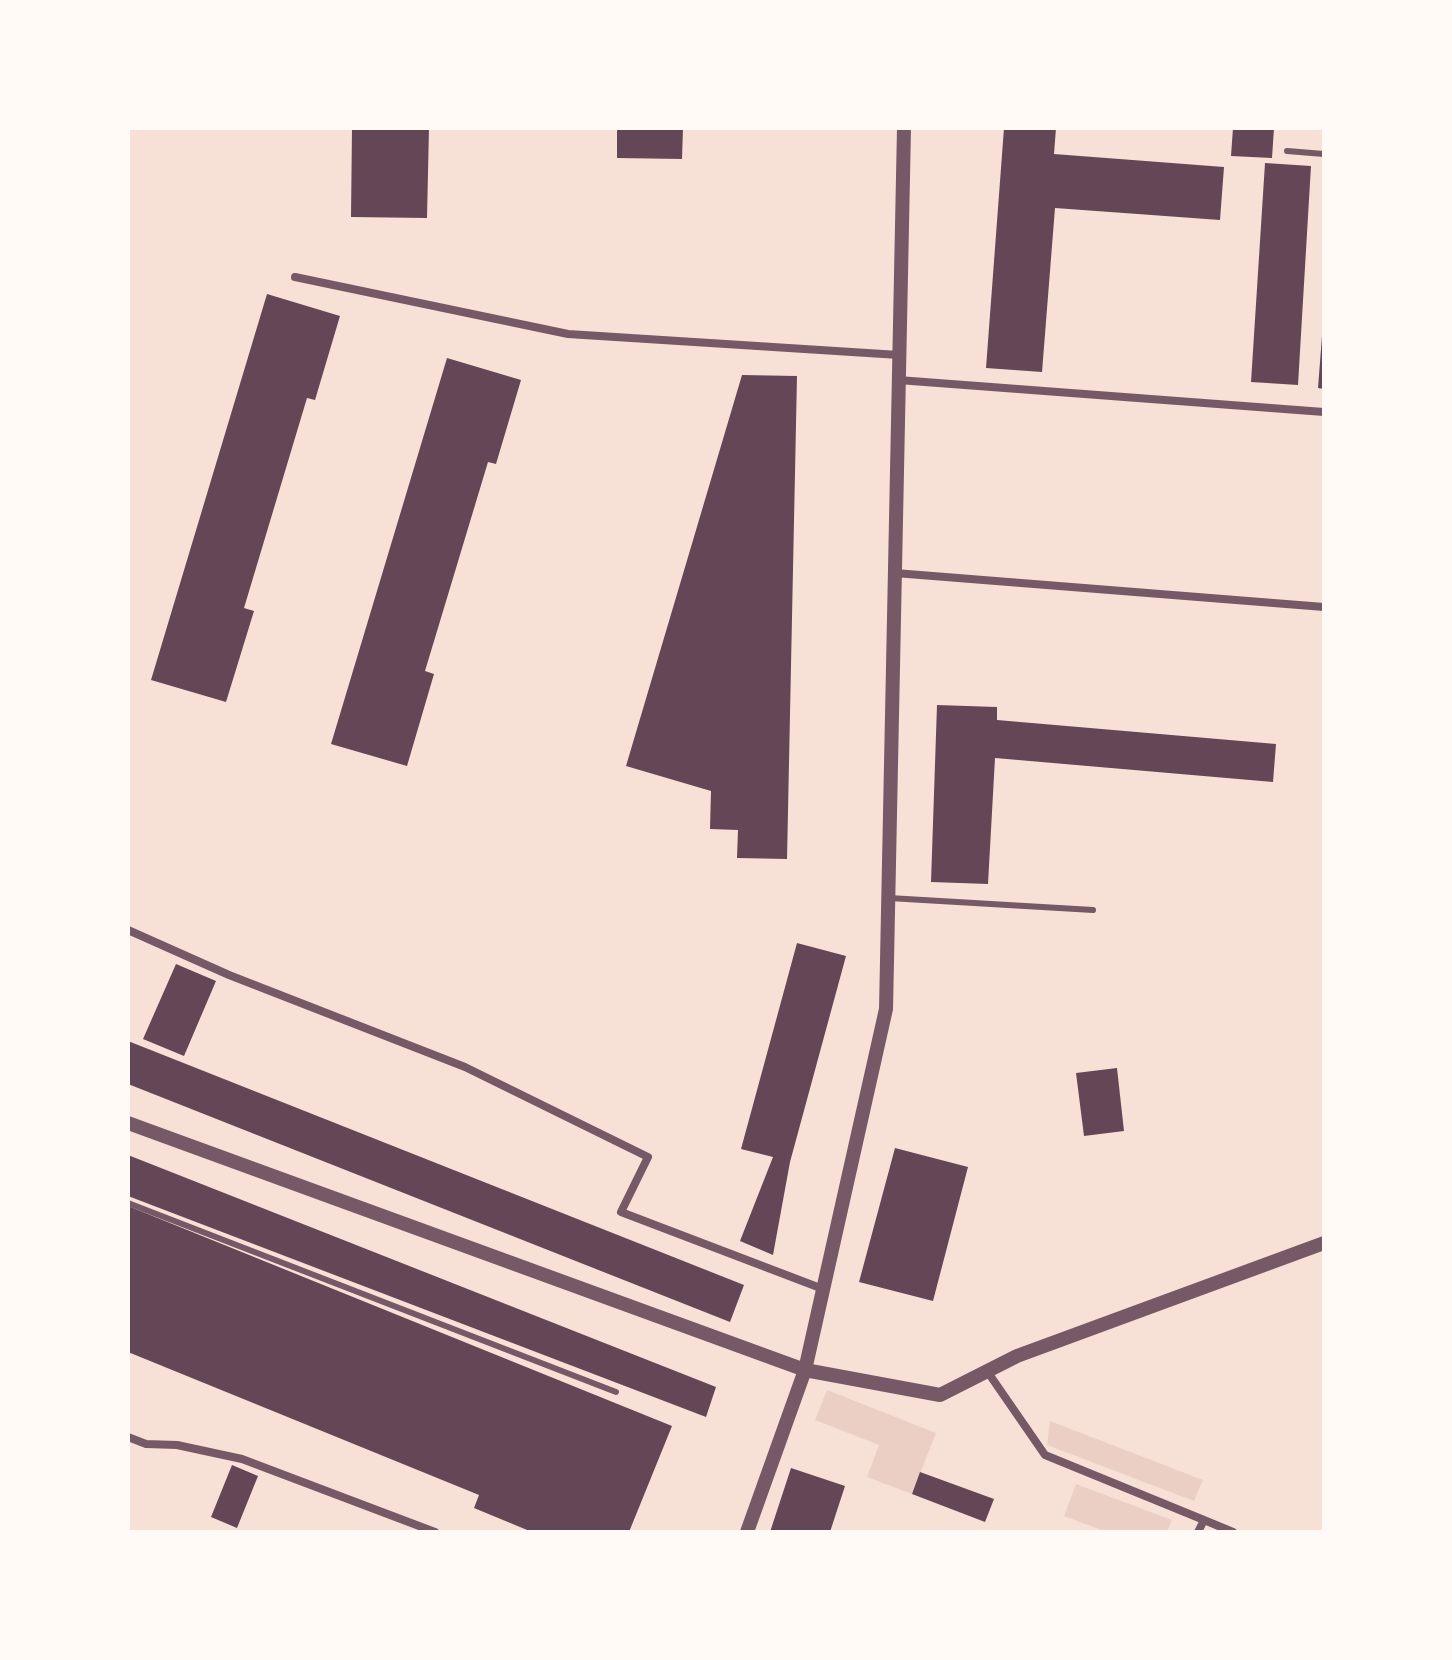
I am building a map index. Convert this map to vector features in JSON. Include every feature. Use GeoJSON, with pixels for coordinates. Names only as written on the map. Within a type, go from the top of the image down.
{"type":"FeatureCollection","features":[{"type":"Feature","properties":{"kind":"street"},"geometry":{"type":"LineString","coordinates":[[747,1532],[805,1370],[886,1009],[904,128]]}},
{"type":"Feature","properties":{"kind":"street"},"geometry":{"type":"LineString","coordinates":[[295,277],[568,334],[899,355]]}},
{"type":"Feature","properties":{"kind":"street"},"geometry":{"type":"LineString","coordinates":[[898,380],[1324,412]]}},
{"type":"Feature","properties":{"kind":"street"},"geometry":{"type":"LineString","coordinates":[[895,573],[1324,607]]}},
{"type":"Feature","properties":{"kind":"street"},"geometry":{"type":"LineString","coordinates":[[128,930],[229,975],[465,1067],[648,1157],[621,1212],[823,1289]]}},
{"type":"Feature","properties":{"kind":"street"},"geometry":{"type":"LineString","coordinates":[[128,1123],[805,1370],[940,1395],[1017,1356],[1324,1243]]}},
{"type":"Feature","properties":{"kind":"street"},"geometry":{"type":"LineString","coordinates":[[987,1371],[1045,1455],[1233,1532]]}},
{"type":"Feature","properties":{"kind":"street"},"geometry":{"type":"LineString","coordinates":[[128,1437],[146,1444],[177,1445],[242,1459],[435,1532]]}},
{"type":"Feature","properties":{"kind":"street"},"geometry":{"type":"LineString","coordinates":[[1198,1532],[1204,1520]]}},
{"type":"Feature","properties":{"kind":"lane"},"geometry":{"type":"LineString","coordinates":[[1287,151],[1324,154]]}},
{"type":"Feature","properties":{"kind":"lane"},"geometry":{"type":"LineString","coordinates":[[889,898],[1093,910]]}},
{"type":"Feature","properties":{"kind":"lane"},"geometry":{"type":"LineString","coordinates":[[128,1203],[616,1392]]}},
{"type":"Feature","properties":{"kind":"shaded area"},"geometry":{"type":"Polygon","coordinates":[[[827,1390],[936,1433],[912,1494],[867,1477],[879,1445],[815,1420],[827,1390]]]}},
{"type":"Feature","properties":{"kind":"shaded area"},"geometry":{"type":"Polygon","coordinates":[[[1050,1421],[1203,1480],[1194,1501],[1047,1445],[1050,1421]]]}},
{"type":"Feature","properties":{"kind":"shaded area"},"geometry":{"type":"Polygon","coordinates":[[[1076,1484],[1172,1520],[1167,1532],[1107,1532],[1064,1516],[1076,1484]]]}},
{"type":"Feature","properties":{"kind":"building"},"geometry":{"type":"Polygon","coordinates":[[[352,128],[429,128],[427,218],[351,217],[352,128]]]}},
{"type":"Feature","properties":{"kind":"building"},"geometry":{"type":"Polygon","coordinates":[[[617,128],[683,128],[682,159],[617,158],[617,128]]]}},
{"type":"Feature","properties":{"kind":"building"},"geometry":{"type":"Polygon","coordinates":[[[1004,128],[1056,128],[1054,154],[1224,167],[1220,220],[1055,208],[1042,372],[986,368],[1004,128]]]}},
{"type":"Feature","properties":{"kind":"building"},"geometry":{"type":"Polygon","coordinates":[[[1233,128],[1274,128],[1272,158],[1231,156],[1233,128]]]}},
{"type":"Feature","properties":{"kind":"building"},"geometry":{"type":"Polygon","coordinates":[[[1265,163],[1311,166],[1298,385],[1251,382],[1265,163]]]}},
{"type":"Feature","properties":{"kind":"building"},"geometry":{"type":"Polygon","coordinates":[[[267,294],[340,316],[315,400],[307,398],[244,608],[254,611],[226,702],[151,680],[267,294]]]}},
{"type":"Feature","properties":{"kind":"building"},"geometry":{"type":"Polygon","coordinates":[[[1324,336],[1324,389],[1318,388],[1324,336]]]}},
{"type":"Feature","properties":{"kind":"building"},"geometry":{"type":"Polygon","coordinates":[[[447,358],[521,380],[496,464],[488,462],[425,671],[434,674],[407,766],[331,744],[447,358]]]}},
{"type":"Feature","properties":{"kind":"building"},"geometry":{"type":"Polygon","coordinates":[[[742,375],[797,376],[787,859],[737,858],[738,830],[710,829],[711,791],[626,766],[742,375]]]}},
{"type":"Feature","properties":{"kind":"building"},"geometry":{"type":"Polygon","coordinates":[[[937,705],[997,707],[997,720],[1276,744],[1273,782],[995,758],[988,884],[931,882],[937,705]]]}},
{"type":"Feature","properties":{"kind":"building"},"geometry":{"type":"Polygon","coordinates":[[[797,943],[846,956],[790,1162],[773,1255],[740,1241],[773,1157],[741,1149],[797,943]]]}},
{"type":"Feature","properties":{"kind":"building"},"geometry":{"type":"Polygon","coordinates":[[[176,964],[216,981],[184,1056],[143,1039],[176,964]]]}},
{"type":"Feature","properties":{"kind":"building"},"geometry":{"type":"Polygon","coordinates":[[[128,1041],[744,1285],[730,1322],[128,1084],[128,1041]]]}},
{"type":"Feature","properties":{"kind":"building"},"geometry":{"type":"Polygon","coordinates":[[[1117,1068],[1124,1131],[1084,1136],[1076,1073],[1117,1068]]]}},
{"type":"Feature","properties":{"kind":"building"},"geometry":{"type":"Polygon","coordinates":[[[895,1148],[968,1167],[933,1301],[859,1282],[895,1148]]]}},
{"type":"Feature","properties":{"kind":"building"},"geometry":{"type":"Polygon","coordinates":[[[128,1155],[716,1387],[706,1417],[128,1196],[128,1155]]]}},
{"type":"Feature","properties":{"kind":"building"},"geometry":{"type":"Polygon","coordinates":[[[128,1206],[672,1426],[629,1532],[532,1532],[474,1508],[479,1495],[128,1352],[128,1206]]]}},
{"type":"Feature","properties":{"kind":"building"},"geometry":{"type":"Polygon","coordinates":[[[232,1465],[258,1476],[237,1528],[211,1517],[232,1465]]]}},
{"type":"Feature","properties":{"kind":"building"},"geometry":{"type":"Polygon","coordinates":[[[791,1468],[845,1486],[830,1532],[770,1532],[791,1468]]]}},
{"type":"Feature","properties":{"kind":"building"},"geometry":{"type":"Polygon","coordinates":[[[920,1472],[994,1499],[985,1522],[912,1494],[920,1472]]]}}]}
